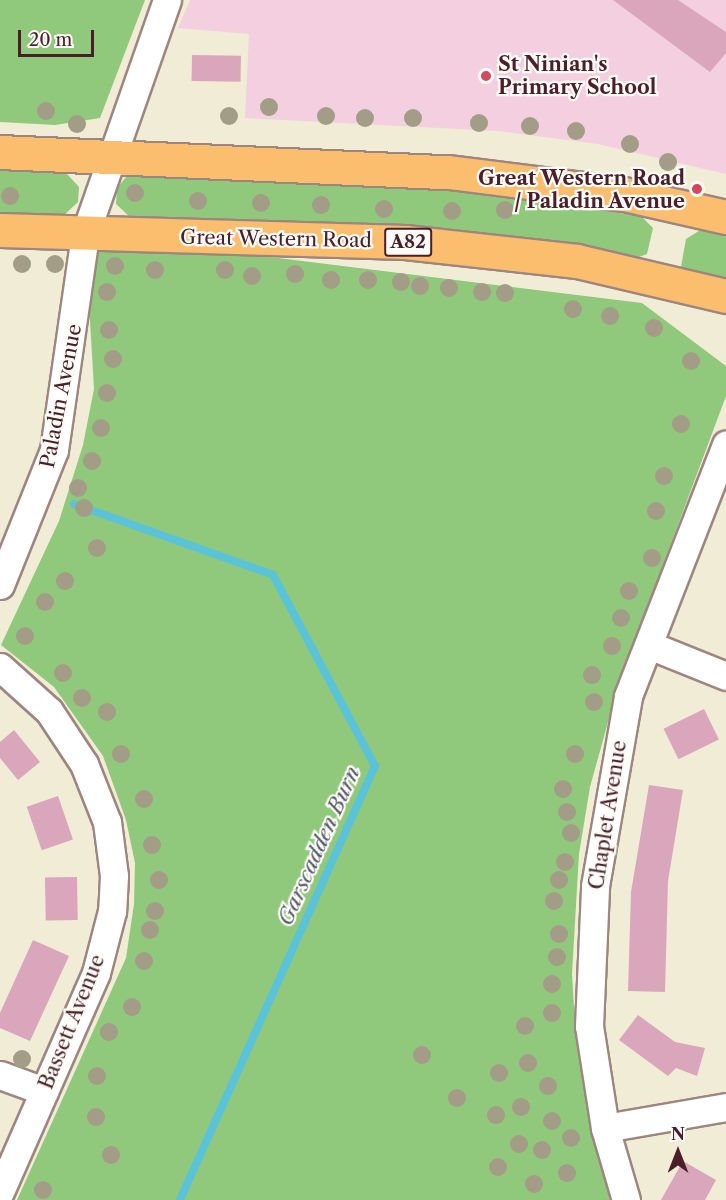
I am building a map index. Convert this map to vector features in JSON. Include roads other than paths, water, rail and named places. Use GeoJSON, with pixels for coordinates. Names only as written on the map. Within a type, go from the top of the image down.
{"type":"FeatureCollection","features":[{"type":"Feature","properties":{"kind":"main road"},"geometry":{"type":"LineString","coordinates":[[0,152],[359,165],[508,178],[624,194],[726,217]]}},
{"type":"Feature","properties":{"kind":"main road","name":"Great Western Road"},"geometry":{"type":"LineString","coordinates":[[0,230],[405,242],[495,250],[647,274],[726,296]]}},
{"type":"Feature","properties":{"kind":"street","name":"Paladin Avenue"},"geometry":{"type":"LineString","coordinates":[[0,585],[54,450],[85,234],[110,156],[167,0]]}},
{"type":"Feature","properties":{"kind":"street","name":"Chaplet Avenue"},"geometry":{"type":"LineString","coordinates":[[626,1200],[605,1128],[589,1026],[595,886],[628,696],[726,444]]}},
{"type":"Feature","properties":{"kind":"street"},"geometry":{"type":"LineString","coordinates":[[649,645],[726,676]]}},
{"type":"Feature","properties":{"kind":"street","name":"Bassett Avenue"},"geometry":{"type":"LineString","coordinates":[[0,668],[28,688],[68,734],[99,798],[112,851],[112,911],[96,973],[0,1192]]}},
{"type":"Feature","properties":{"kind":"street"},"geometry":{"type":"LineString","coordinates":[[0,1075],[44,1091]]}},
{"type":"Feature","properties":{"kind":"street"},"geometry":{"type":"LineString","coordinates":[[605,1128],[726,1107]]}},
{"type":"Feature","properties":{"kind":"waterway","name":"Garscadden Burn"},"geometry":{"type":"LineString","coordinates":[[74,504],[273,575],[375,766],[180,1200]]}},
{"type":"Feature","properties":{"kind":"place","name":"St Ninian's Primary School"},"geometry":{"type":"Point","coordinates":[486,76]}},
{"type":"Feature","properties":{"kind":"place","name":"Great Western Road / Paladin Avenue"},"geometry":{"type":"Point","coordinates":[697,189]}}]}
